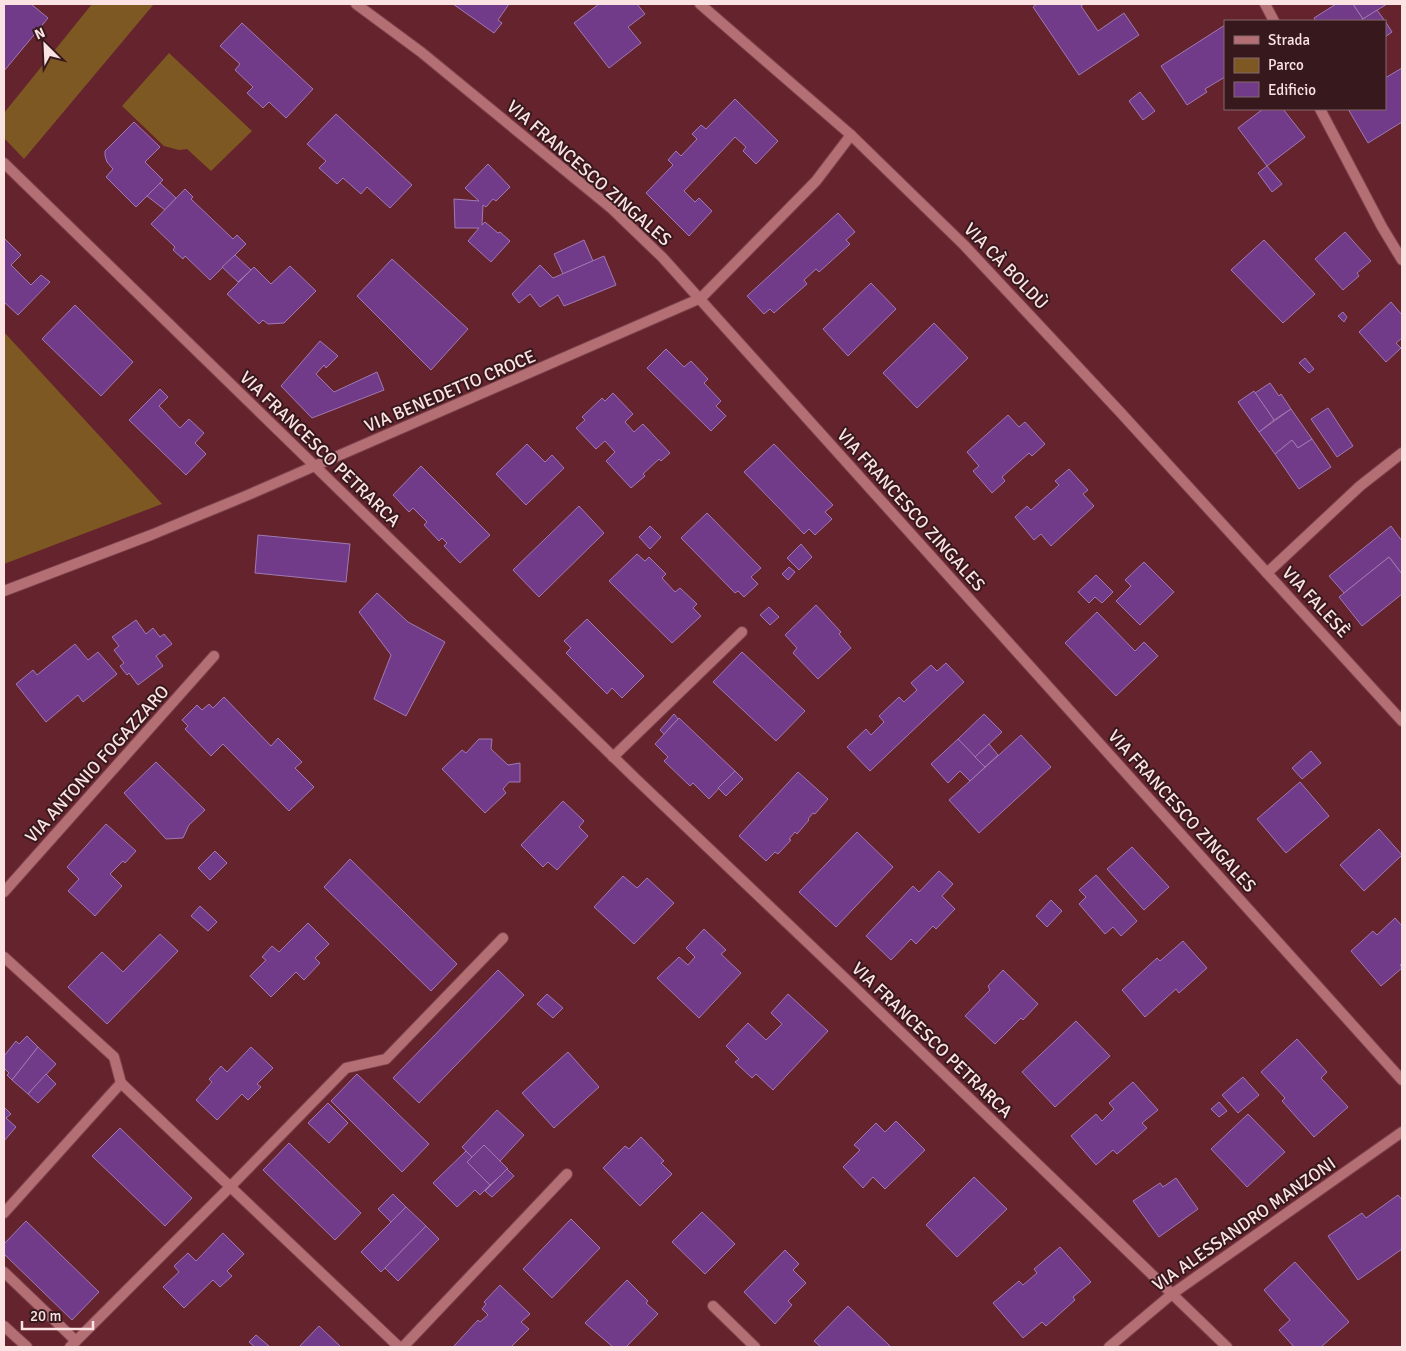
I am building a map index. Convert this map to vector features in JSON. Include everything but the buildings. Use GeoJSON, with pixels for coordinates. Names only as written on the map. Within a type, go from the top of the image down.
{"type":"FeatureCollection","features":[{"type":"Feature","properties":{"kind":"street","name":"VIA FRANCESCO ZINGALES"},"geometry":{"type":"LineString","coordinates":[[356,4],[421,52],[611,208],[662,256],[1402,1080]]}},
{"type":"Feature","properties":{"kind":"street","name":"VIA CÀ BOLDÙ"},"geometry":{"type":"LineString","coordinates":[[700,4],[851,135],[964,245],[1033,317],[1267,573]]}},
{"type":"Feature","properties":{"kind":"street"},"geometry":{"type":"LineString","coordinates":[[1265,4],[1273,20]]}},
{"type":"Feature","properties":{"kind":"street"},"geometry":{"type":"LineString","coordinates":[[1321,110],[1382,227],[1402,260]]}},
{"type":"Feature","properties":{"kind":"street","name":"VIA BENEDETTO CROCE"},"geometry":{"type":"LineString","coordinates":[[4,591],[151,535],[315,467],[701,298],[816,180],[851,135]]}},
{"type":"Feature","properties":{"kind":"street","name":"VIA FRANCESCO PETRARCA"},"geometry":{"type":"LineString","coordinates":[[4,164],[614,757],[1227,1347]]}},
{"type":"Feature","properties":{"kind":"street","name":"VIA FALESÈ"},"geometry":{"type":"LineString","coordinates":[[1402,453],[1360,486],[1267,573],[1402,721]]}},
{"type":"Feature","properties":{"kind":"street"},"geometry":{"type":"LineString","coordinates":[[614,757],[742,632]]}},
{"type":"Feature","properties":{"kind":"street","name":"VIA ANTONIO FOGAZZARO"},"geometry":{"type":"LineString","coordinates":[[4,892],[214,656]]}},
{"type":"Feature","properties":{"kind":"street"},"geometry":{"type":"LineString","coordinates":[[4,1272],[73,1344],[346,1068],[386,1059],[503,938]]}},
{"type":"Feature","properties":{"kind":"street"},"geometry":{"type":"LineString","coordinates":[[4,957],[114,1058],[120,1083],[399,1347]]}},
{"type":"Feature","properties":{"kind":"street"},"geometry":{"type":"LineString","coordinates":[[4,1213],[120,1083]]}},
{"type":"Feature","properties":{"kind":"street","name":"VIA ALESSANDRO MANZONI"},"geometry":{"type":"LineString","coordinates":[[1109,1347],[1172,1294],[1402,1132]]}},
{"type":"Feature","properties":{"kind":"street"},"geometry":{"type":"LineString","coordinates":[[403,1347],[567,1174]]}},
{"type":"Feature","properties":{"kind":"street"},"geometry":{"type":"LineString","coordinates":[[713,1306],[755,1347]]}},
{"type":"Feature","properties":{"kind":"street"},"geometry":{"type":"LineString","coordinates":[[4,1326],[27,1347]]}},
{"type":"Feature","properties":{"kind":"green space"},"geometry":{"type":"Polygon","coordinates":[[[92,4],[154,4],[24,159],[4,138],[4,113],[92,4]]]}},
{"type":"Feature","properties":{"kind":"green space"},"geometry":{"type":"Polygon","coordinates":[[[169,53],[252,131],[211,171],[187,149],[179,150],[164,146],[122,106],[169,53]]]}},
{"type":"Feature","properties":{"kind":"green space"},"geometry":{"type":"Polygon","coordinates":[[[4,332],[162,504],[4,564],[4,332]]]}}]}
